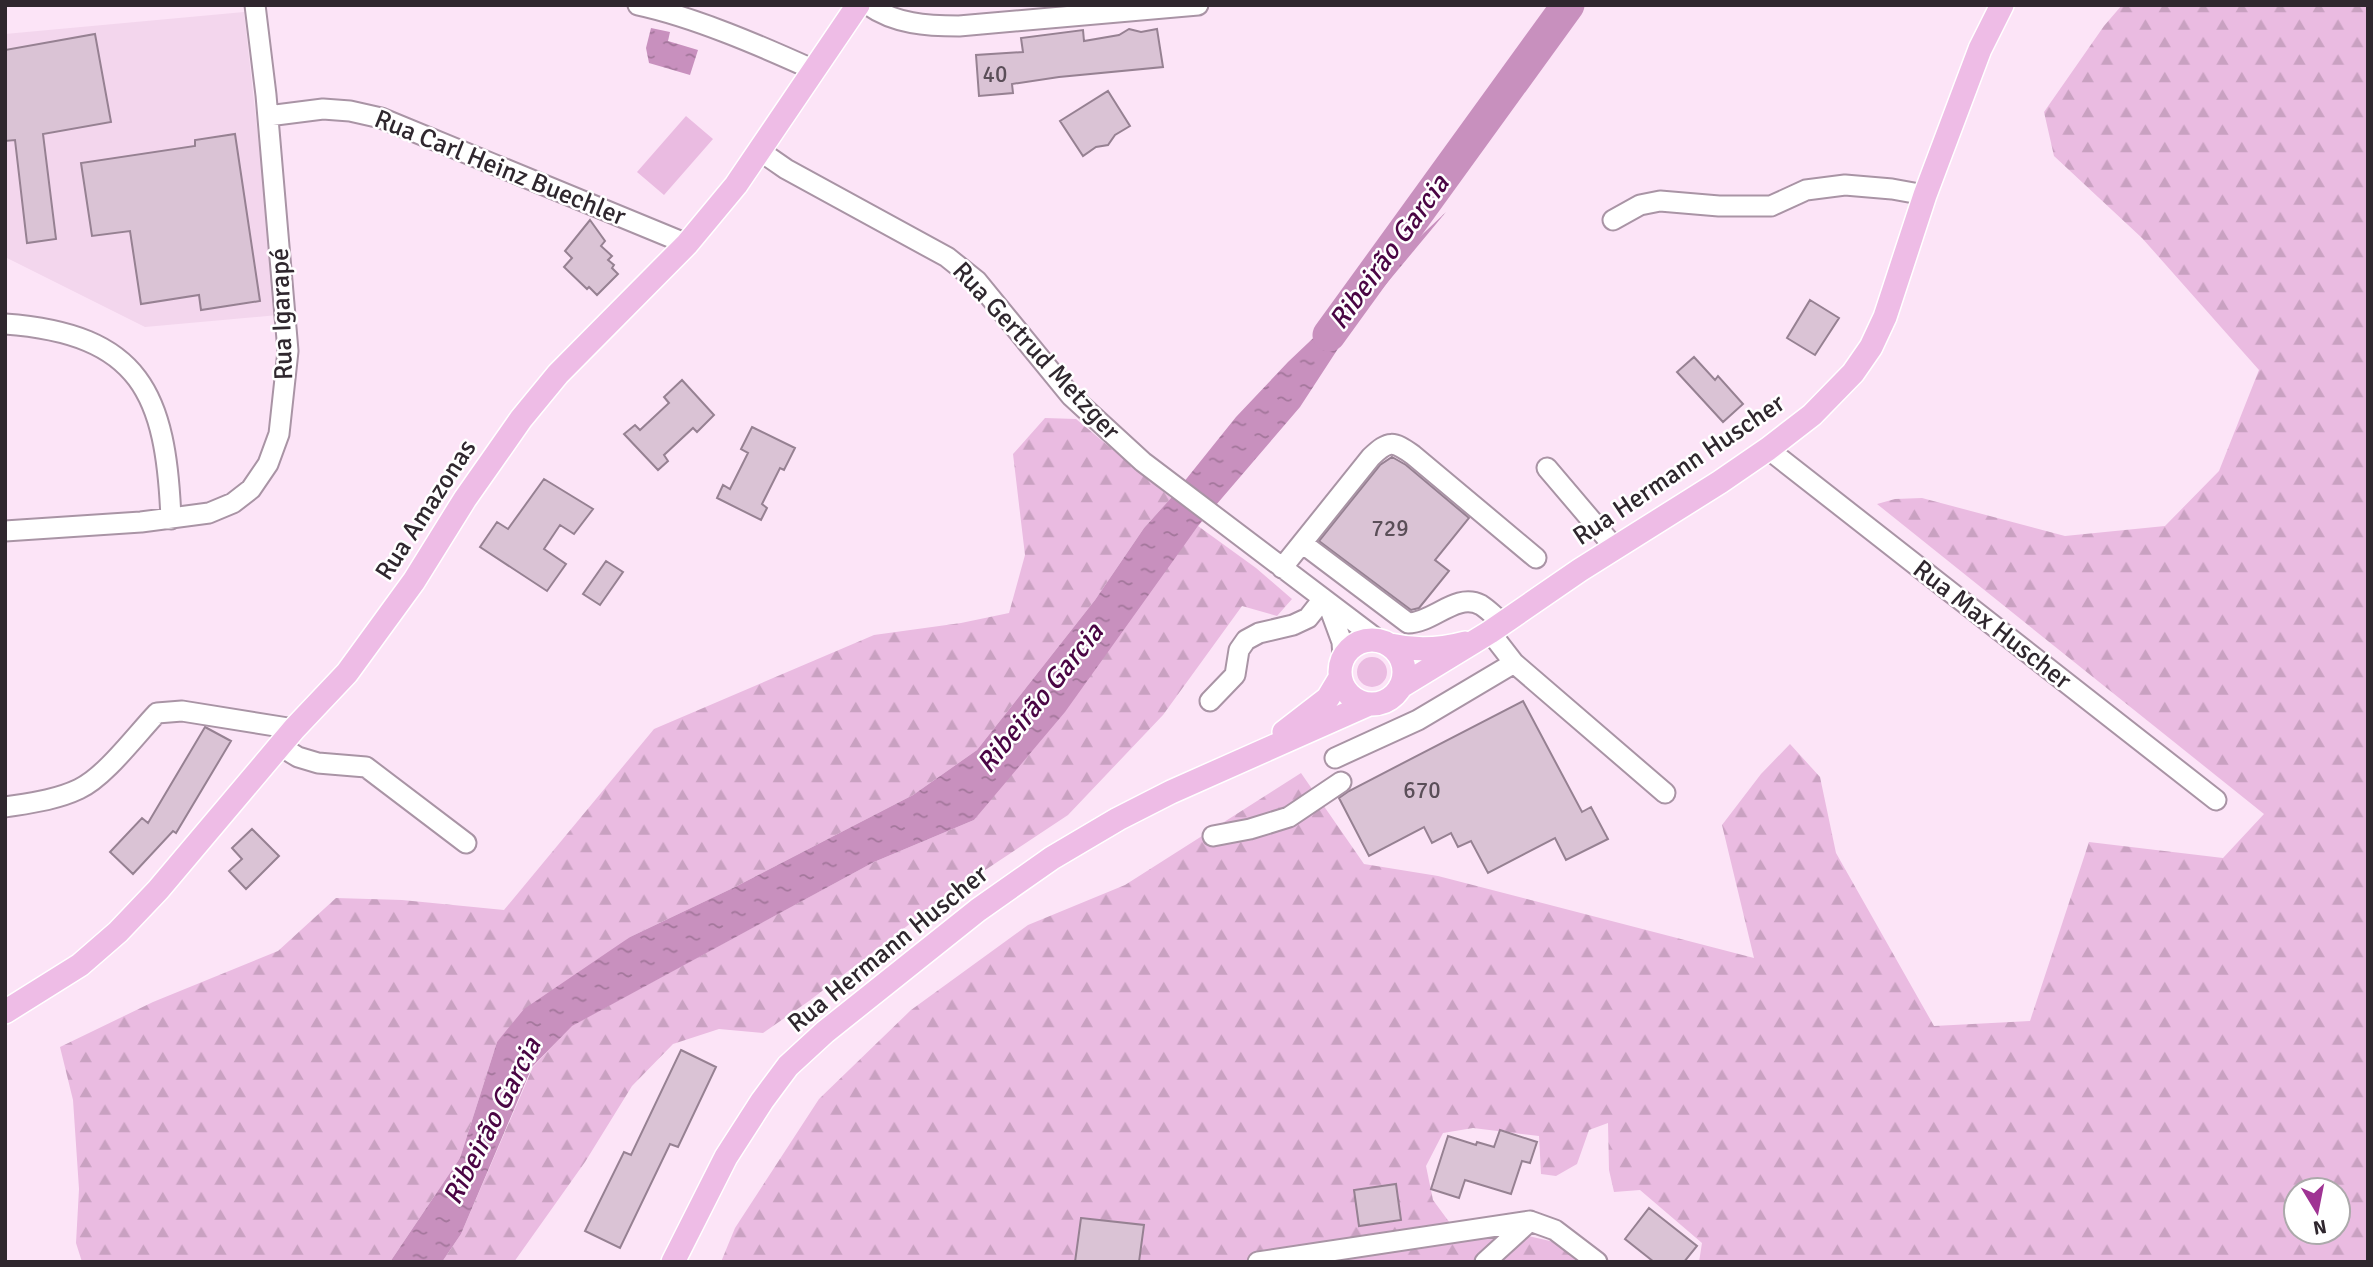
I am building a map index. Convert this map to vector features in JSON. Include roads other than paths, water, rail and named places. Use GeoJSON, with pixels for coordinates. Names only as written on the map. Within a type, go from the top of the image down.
{"type":"FeatureCollection","features":[{"type":"Feature","properties":{"kind":"main road","name":"Rua Amazonas"},"geometry":{"type":"LineString","coordinates":[[5,1012],[80,965],[118,932],[158,890],[287,738],[347,673],[414,581],[465,499],[521,419],[558,374],[687,244],[736,185],[858,5]]}},
{"type":"Feature","properties":{"kind":"main road","name":"Rua Hermann Huscher"},"geometry":{"type":"LineString","coordinates":[[1400,687],[1491,632],[1768,449],[1812,415],[1853,373],[1871,347],[1885,317],[1925,195],[1980,49],[2002,5]]}},
{"type":"Feature","properties":{"kind":"main road","name":"Rua Hermann Huscher"},"geometry":{"type":"LineString","coordinates":[[1384,643],[1415,650],[1447,648],[1491,632]]}},
{"type":"Feature","properties":{"kind":"main road"},"geometry":{"type":"LineString","coordinates":[[1364,641],[1384,643],[1397,652],[1404,669],[1400,687],[1392,696],[1381,702],[1369,704],[1350,696],[1342,668],[1352,647],[1364,641]]}},
{"type":"Feature","properties":{"kind":"main road","name":"Rua Hermann Huscher"},"geometry":{"type":"LineString","coordinates":[[673,1262],[726,1157],[762,1101],[788,1066],[825,1032],[978,910],[1052,858],[1118,819],[1224,767],[1270,741],[1308,715],[1328,698],[1342,668]]}},
{"type":"Feature","properties":{"kind":"main road","name":"Rua Hermann Huscher"},"geometry":{"type":"LineString","coordinates":[[1224,767],[1273,748],[1369,704]]}},
{"type":"Feature","properties":{"kind":"street","name":"Rua Igarapé"},"geometry":{"type":"LineString","coordinates":[[5,531],[171,519],[209,513],[233,503],[251,489],[268,464],[279,434],[288,351],[268,116],[255,5]]}},
{"type":"Feature","properties":{"kind":"street"},"geometry":{"type":"LineString","coordinates":[[638,5],[674,15],[814,70]]}},
{"type":"Feature","properties":{"kind":"street"},"geometry":{"type":"LineString","coordinates":[[867,5],[896,19],[959,26],[1198,5]]}},
{"type":"Feature","properties":{"kind":"street","name":"Rua Carl Heinz Buechler"},"geometry":{"type":"LineString","coordinates":[[268,116],[323,109],[350,111],[381,118],[687,244]]}},
{"type":"Feature","properties":{"kind":"street","name":"Rua Gertrud Metzger"},"geometry":{"type":"LineString","coordinates":[[760,151],[786,169],[947,257],[977,281],[1072,396],[1143,462],[1384,643]]}},
{"type":"Feature","properties":{"kind":"street"},"geometry":{"type":"LineString","coordinates":[[1613,220],[1640,205],[1660,201],[1719,206],[1771,205],[1806,191],[1845,185],[1925,195]]}},
{"type":"Feature","properties":{"kind":"street"},"geometry":{"type":"LineString","coordinates":[[5,324],[48,328],[88,340],[110,352],[130,371],[147,391],[160,425],[169,470],[171,519]]}},
{"type":"Feature","properties":{"kind":"street"},"geometry":{"type":"LineString","coordinates":[[1282,568],[1371,457],[1383,446],[1391,444],[1399,445],[1413,455],[1536,558]]}},
{"type":"Feature","properties":{"kind":"street","name":"Rua Max Huscher"},"geometry":{"type":"LineString","coordinates":[[1768,449],[2216,800]]}},
{"type":"Feature","properties":{"kind":"street"},"geometry":{"type":"LineString","coordinates":[[1547,468],[1615,548]]}},
{"type":"Feature","properties":{"kind":"street"},"geometry":{"type":"LineString","coordinates":[[1302,543],[1408,623],[1423,620],[1462,602],[1482,606],[1491,632],[1514,663],[1665,793]]}},
{"type":"Feature","properties":{"kind":"street"},"geometry":{"type":"LineString","coordinates":[[1210,701],[1235,675],[1239,650],[1246,640],[1259,633],[1293,625],[1308,618],[1325,601],[1342,642],[1342,668]]}},
{"type":"Feature","properties":{"kind":"street"},"geometry":{"type":"LineString","coordinates":[[1335,758],[1418,720],[1514,663]]}},
{"type":"Feature","properties":{"kind":"street"},"geometry":{"type":"LineString","coordinates":[[5,807],[40,802],[81,788],[101,773],[157,713],[192,712],[287,738],[298,757],[318,763],[366,767],[466,844]]}},
{"type":"Feature","properties":{"kind":"street"},"geometry":{"type":"LineString","coordinates":[[1213,836],[1250,829],[1289,817],[1341,782]]}},
{"type":"Feature","properties":{"kind":"street"},"geometry":{"type":"LineString","coordinates":[[1258,1262],[1407,1237],[1530,1221],[1555,1230],[1597,1262]]}},
{"type":"Feature","properties":{"kind":"street"},"geometry":{"type":"LineString","coordinates":[[1485,1262],[1530,1221]]}},
{"type":"Feature","properties":{"kind":"water"},"geometry":{"type":"Polygon","coordinates":[[[651,28],[670,32],[668,41],[698,50],[690,75],[649,63],[646,48],[651,28]]]}},
{"type":"Feature","properties":{"kind":"water"},"geometry":{"type":"Polygon","coordinates":[[[1446,212],[1358,318],[1300,407],[1198,526],[1065,712],[974,820],[874,862],[572,1026],[532,1067],[461,1234],[442,1262],[390,1262],[460,1158],[497,1042],[524,1009],[630,937],[735,887],[913,795],[977,750],[1095,600],[1144,528],[1236,417],[1288,362],[1446,212]]]}},
{"type":"Feature","properties":{"kind":"waterway","name":"Ribeirão Garcia"},"geometry":{"type":"LineString","coordinates":[[1329,335],[1568,5]]}}]}
